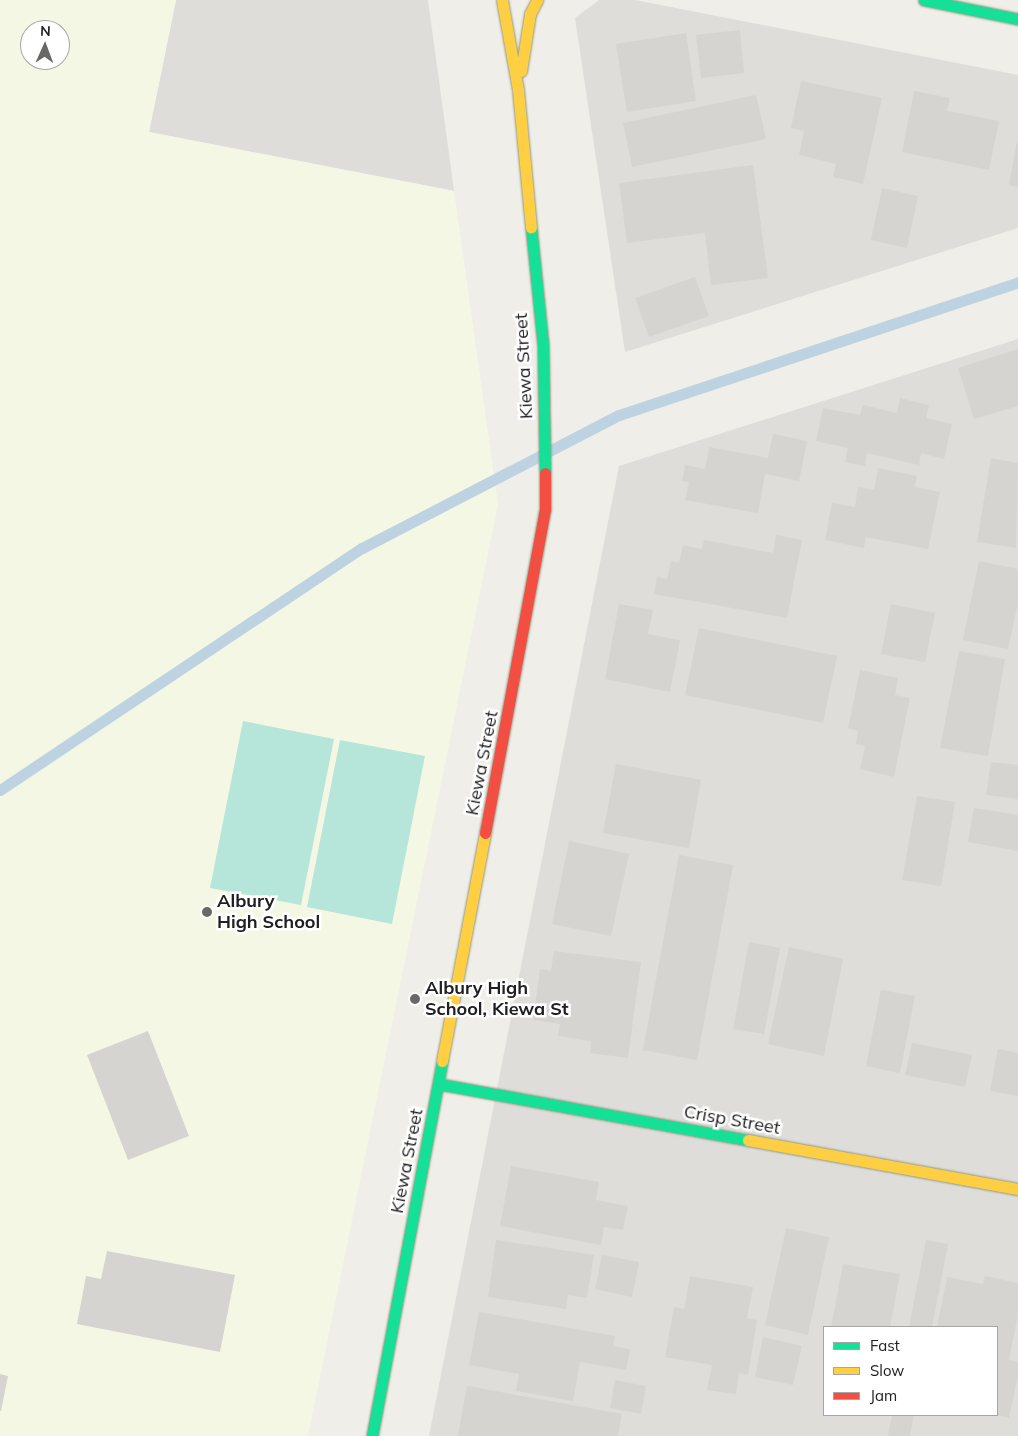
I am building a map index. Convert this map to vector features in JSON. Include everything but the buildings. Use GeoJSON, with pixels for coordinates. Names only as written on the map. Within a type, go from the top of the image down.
{"type":"FeatureCollection","features":[{"type":"Feature","properties":{"kind":"street","name":"Kiewa Street"},"geometry":{"type":"LineString","coordinates":[[372,1436],[539,559],[544,483],[545,400],[518,90],[502,0]]}},
{"type":"Feature","properties":{"kind":"street","name":"Kiewa Street"},"geometry":{"type":"LineString","coordinates":[[518,90],[530,14],[537,0]]}},
{"type":"Feature","properties":{"kind":"street"},"geometry":{"type":"LineString","coordinates":[[924,0],[1018,19]]}},
{"type":"Feature","properties":{"kind":"street","name":"Crisp Street"},"geometry":{"type":"LineString","coordinates":[[439,1084],[1018,1189]]}},
{"type":"Feature","properties":{"kind":"shaded area","name":"Albury High School"},"geometry":{"type":"Polygon","coordinates":[[[0,0],[176,0],[149,132],[454,191],[498,504],[308,1436],[0,1436],[0,0]]]}},
{"type":"Feature","properties":{"kind":"shaded area"},"geometry":{"type":"Polygon","coordinates":[[[176,0],[428,0],[454,191],[149,132],[176,0]]]}},
{"type":"Feature","properties":{"kind":"shaded area"},"geometry":{"type":"Polygon","coordinates":[[[599,0],[635,0],[1018,75],[1018,228],[625,352],[575,18],[599,0]]]}},
{"type":"Feature","properties":{"kind":"shaded area"},"geometry":{"type":"Polygon","coordinates":[[[1018,339],[1018,1436],[429,1436],[619,466],[1018,339]]]}},
{"type":"Feature","properties":{"kind":"green space"},"geometry":{"type":"Polygon","coordinates":[[[243,721],[334,739],[301,905],[210,888],[243,721]]]}},
{"type":"Feature","properties":{"kind":"green space"},"geometry":{"type":"Polygon","coordinates":[[[340,740],[425,756],[392,924],[307,907],[340,740]]]}},
{"type":"Feature","properties":{"kind":"waterway"},"geometry":{"type":"LineString","coordinates":[[0,790],[362,548],[619,415],[1018,282]]}},
{"type":"Feature","properties":{"kind":"traffic: fast"},"geometry":{"type":"LineString","coordinates":[[924,0],[1018,19]]}},
{"type":"Feature","properties":{"kind":"traffic: fast"},"geometry":{"type":"LineString","coordinates":[[531,227],[543,346],[545,473]]}},
{"type":"Feature","properties":{"kind":"traffic: fast"},"geometry":{"type":"LineString","coordinates":[[372,1436],[442,1061]]}},
{"type":"Feature","properties":{"kind":"traffic: fast"},"geometry":{"type":"LineString","coordinates":[[439,1084],[748,1140]]}},
{"type":"Feature","properties":{"kind":"traffic: slow"},"geometry":{"type":"LineString","coordinates":[[502,0],[518,90],[531,227]]}},
{"type":"Feature","properties":{"kind":"traffic: slow"},"geometry":{"type":"LineString","coordinates":[[521,71],[530,14],[537,0]]}},
{"type":"Feature","properties":{"kind":"traffic: slow"},"geometry":{"type":"LineString","coordinates":[[442,1061],[485,833]]}},
{"type":"Feature","properties":{"kind":"traffic: slow"},"geometry":{"type":"LineString","coordinates":[[748,1140],[1018,1189]]}},
{"type":"Feature","properties":{"kind":"traffic: jam"},"geometry":{"type":"LineString","coordinates":[[485,833],[545,509],[545,473]]}},
{"type":"Feature","properties":{"kind":"place","name":"Albury High School"},"geometry":{"type":"Point","coordinates":[207,912]}},
{"type":"Feature","properties":{"kind":"place","name":"Albury High School, Kiewa St"},"geometry":{"type":"Point","coordinates":[415,999]}}]}
